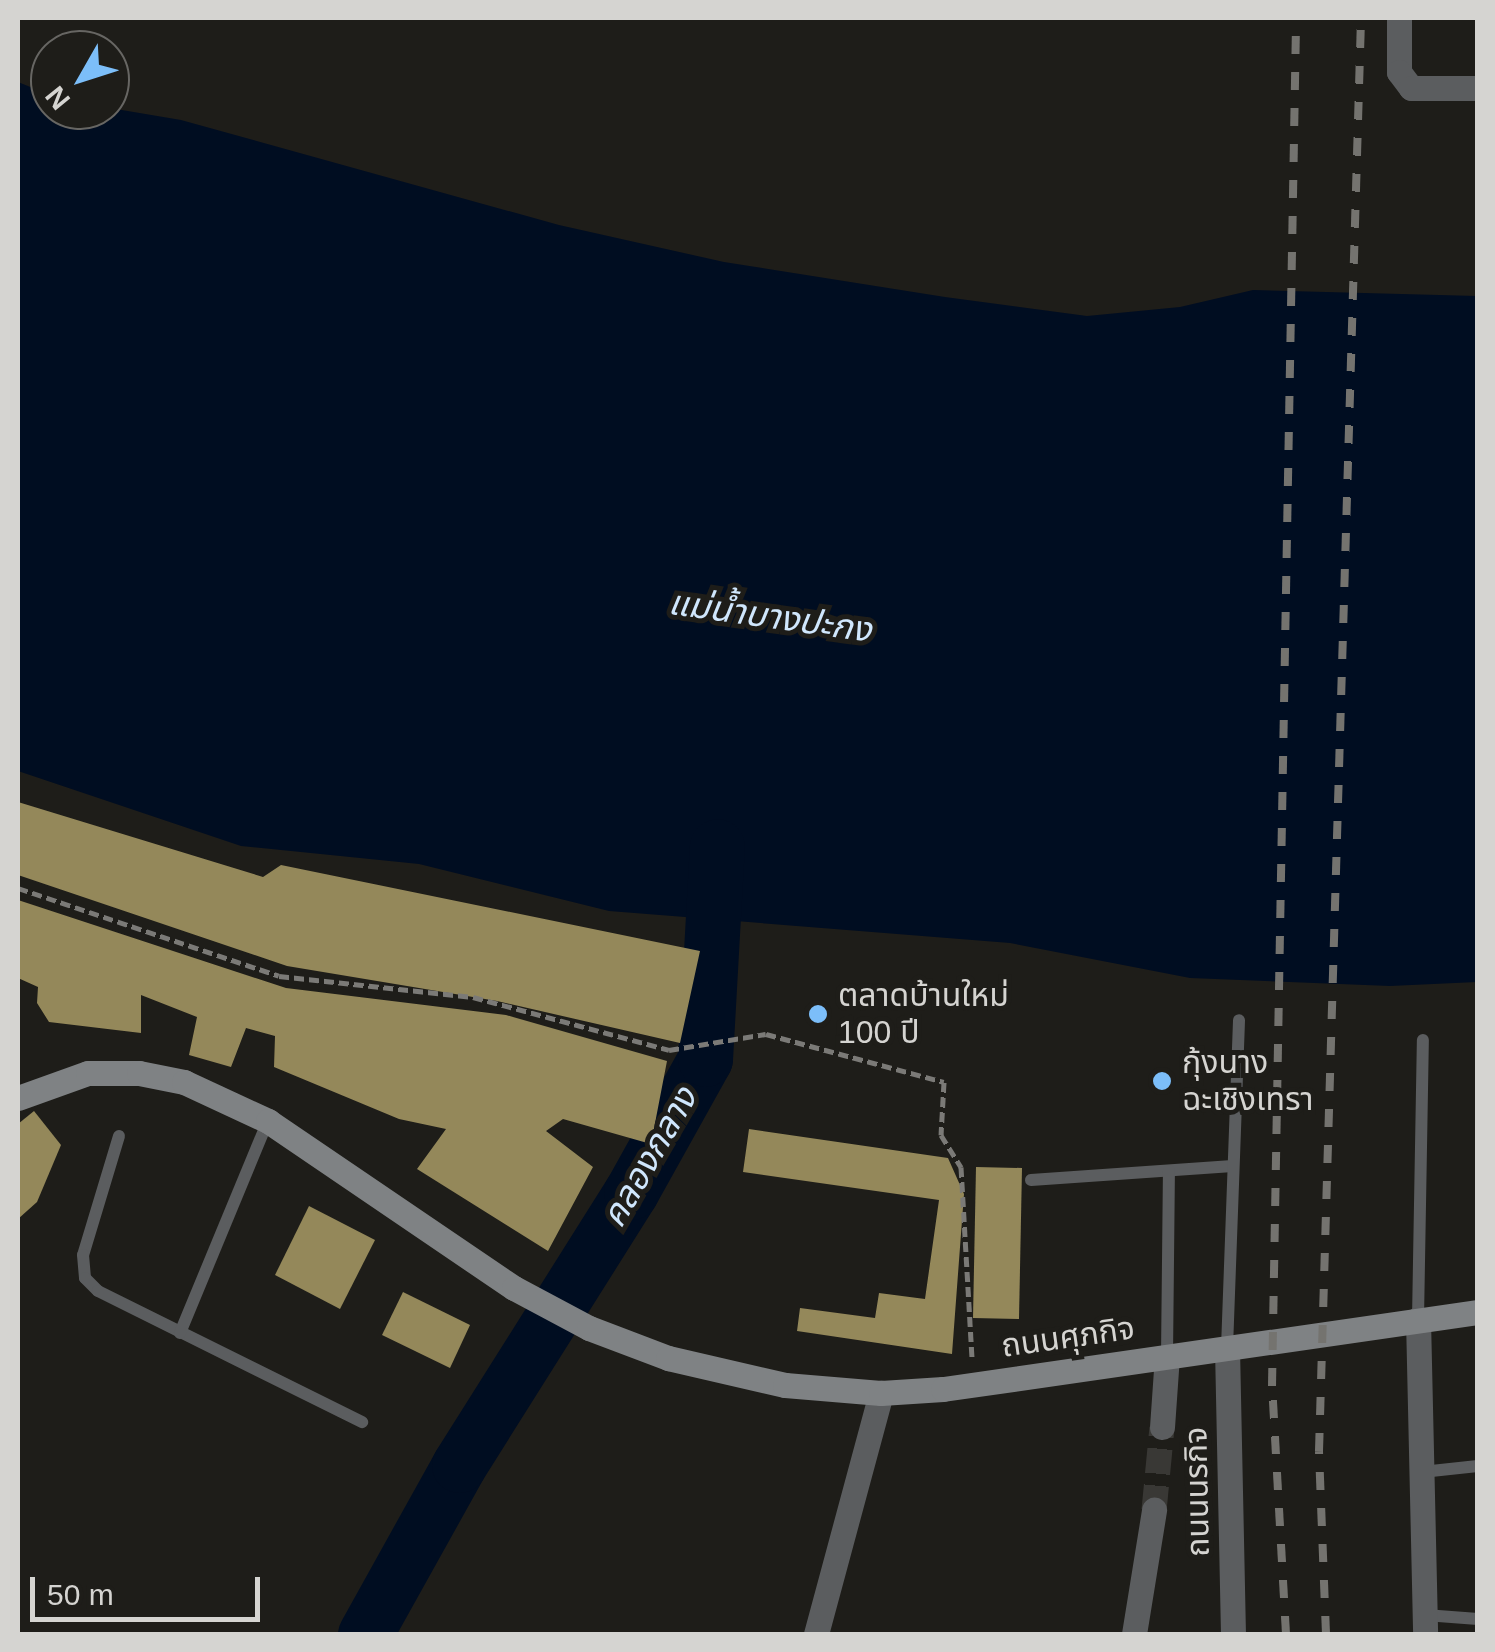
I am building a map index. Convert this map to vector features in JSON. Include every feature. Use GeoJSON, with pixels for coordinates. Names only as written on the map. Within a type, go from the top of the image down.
{"type":"FeatureCollection","features":[{"type":"Feature","properties":{"kind":"main road","name":"ถนนศุภกิจ"},"geometry":{"type":"LineString","coordinates":[[18,1098],[88,1073],[138,1073],[184,1082],[268,1120],[444,1241],[574,1320],[668,1358],[785,1385],[881,1393],[973,1384],[1478,1312]]}},
{"type":"Feature","properties":{"kind":"street"},"geometry":{"type":"LineString","coordinates":[[1399,18],[1398,72],[1411,88],[1478,88]]}},
{"type":"Feature","properties":{"kind":"street"},"geometry":{"type":"LineString","coordinates":[[1418,1319],[1425,1625]]}},
{"type":"Feature","properties":{"kind":"street","name":"ถนนนรกิจ"},"geometry":{"type":"LineString","coordinates":[[1226,1348],[1234,1634]]}},
{"type":"Feature","properties":{"kind":"street"},"geometry":{"type":"LineString","coordinates":[[1162,1427],[1167,1356]]}},
{"type":"Feature","properties":{"kind":"street"},"geometry":{"type":"LineString","coordinates":[[816,1634],[881,1393]]}},
{"type":"Feature","properties":{"kind":"street"},"geometry":{"type":"LineString","coordinates":[[1134,1634],[1154,1510]]}},
{"type":"Feature","properties":{"kind":"lane"},"geometry":{"type":"LineString","coordinates":[[1226,1348],[1239,1020]]}},
{"type":"Feature","properties":{"kind":"lane"},"geometry":{"type":"LineString","coordinates":[[1418,1319],[1423,1040]]}},
{"type":"Feature","properties":{"kind":"lane"},"geometry":{"type":"LineString","coordinates":[[180,1333],[268,1120]]}},
{"type":"Feature","properties":{"kind":"lane"},"geometry":{"type":"LineString","coordinates":[[119,1136],[83,1255],[85,1278],[180,1333],[362,1422]]}},
{"type":"Feature","properties":{"kind":"lane"},"geometry":{"type":"LineString","coordinates":[[1031,1180],[1233,1166]]}},
{"type":"Feature","properties":{"kind":"lane"},"geometry":{"type":"LineString","coordinates":[[1167,1356],[1170,1171]]}},
{"type":"Feature","properties":{"kind":"lane"},"geometry":{"type":"LineString","coordinates":[[1422,1472],[1478,1466]]}},
{"type":"Feature","properties":{"kind":"lane"},"geometry":{"type":"LineString","coordinates":[[1425,1625],[1478,1619]]}},
{"type":"Feature","properties":{"kind":"path"},"geometry":{"type":"LineString","coordinates":[[18,888],[279,976],[473,997],[669,1050],[766,1034],[944,1082],[941,1135],[961,1167],[973,1384]]}},
{"type":"Feature","properties":{"kind":"water","name":"แม่น้ำบางปะกง"},"geometry":{"type":"Polygon","coordinates":[[[18,82],[30,87],[30,130],[130,130],[130,111],[181,120],[559,225],[724,262],[945,297],[1087,316],[1180,307],[1253,290],[1477,296],[1477,982],[1390,986],[1190,978],[1010,943],[609,911],[419,864],[241,846],[18,771],[18,82]]]}},
{"type":"Feature","properties":{"kind":"building"},"geometry":{"type":"Polygon","coordinates":[[[18,802],[263,877],[281,865],[700,951],[680,1043],[497,1001],[287,966],[18,875],[18,802]]]}},
{"type":"Feature","properties":{"kind":"building"},"geometry":{"type":"Polygon","coordinates":[[[18,900],[286,988],[506,1015],[667,1061],[651,1144],[563,1119],[546,1131],[593,1167],[548,1251],[417,1169],[446,1129],[399,1119],[274,1067],[275,1036],[246,1028],[231,1067],[189,1055],[197,1017],[141,995],[141,1033],[49,1022],[37,1003],[38,987],[18,978],[18,900]]]}},
{"type":"Feature","properties":{"kind":"building"},"geometry":{"type":"Polygon","coordinates":[[[34,1111],[61,1145],[37,1202],[18,1219],[18,1124],[34,1111]]]}},
{"type":"Feature","properties":{"kind":"building"},"geometry":{"type":"Polygon","coordinates":[[[749,1129],[948,1158],[964,1194],[952,1354],[797,1331],[800,1308],[875,1318],[879,1293],[925,1299],[939,1200],[743,1172],[749,1129]]]}},
{"type":"Feature","properties":{"kind":"building"},"geometry":{"type":"Polygon","coordinates":[[[976,1167],[1022,1168],[1019,1319],[973,1318],[976,1167]]]}},
{"type":"Feature","properties":{"kind":"building"},"geometry":{"type":"Polygon","coordinates":[[[309,1206],[375,1240],[340,1309],[275,1275],[309,1206]]]}},
{"type":"Feature","properties":{"kind":"building"},"geometry":{"type":"Polygon","coordinates":[[[403,1292],[470,1325],[450,1368],[382,1335],[403,1292]]]}},
{"type":"Feature","properties":{"kind":"waterway","name":"คลองกลาง"},"geometry":{"type":"LineString","coordinates":[[365,1634],[459,1465],[631,1192],[705,1059],[717,846]]}},
{"type":"Feature","properties":{"kind":"tunnel"},"geometry":{"type":"LineString","coordinates":[[1154,1510],[1162,1427]]}},
{"type":"Feature","properties":{"kind":"railway"},"geometry":{"type":"LineString","coordinates":[[1286,1634],[1272,1386],[1296,18]]}},
{"type":"Feature","properties":{"kind":"railway"},"geometry":{"type":"LineString","coordinates":[[1326,1634],[1319,1451],[1361,18]]}},
{"type":"Feature","properties":{"kind":"place","name":"ตลาดบ้านใหม่ 100 ปี"},"geometry":{"type":"Point","coordinates":[818,1014]}},
{"type":"Feature","properties":{"kind":"place","name":"กุ้งนาง ฉะเชิงเทรา"},"geometry":{"type":"Point","coordinates":[1162,1081]}}]}
